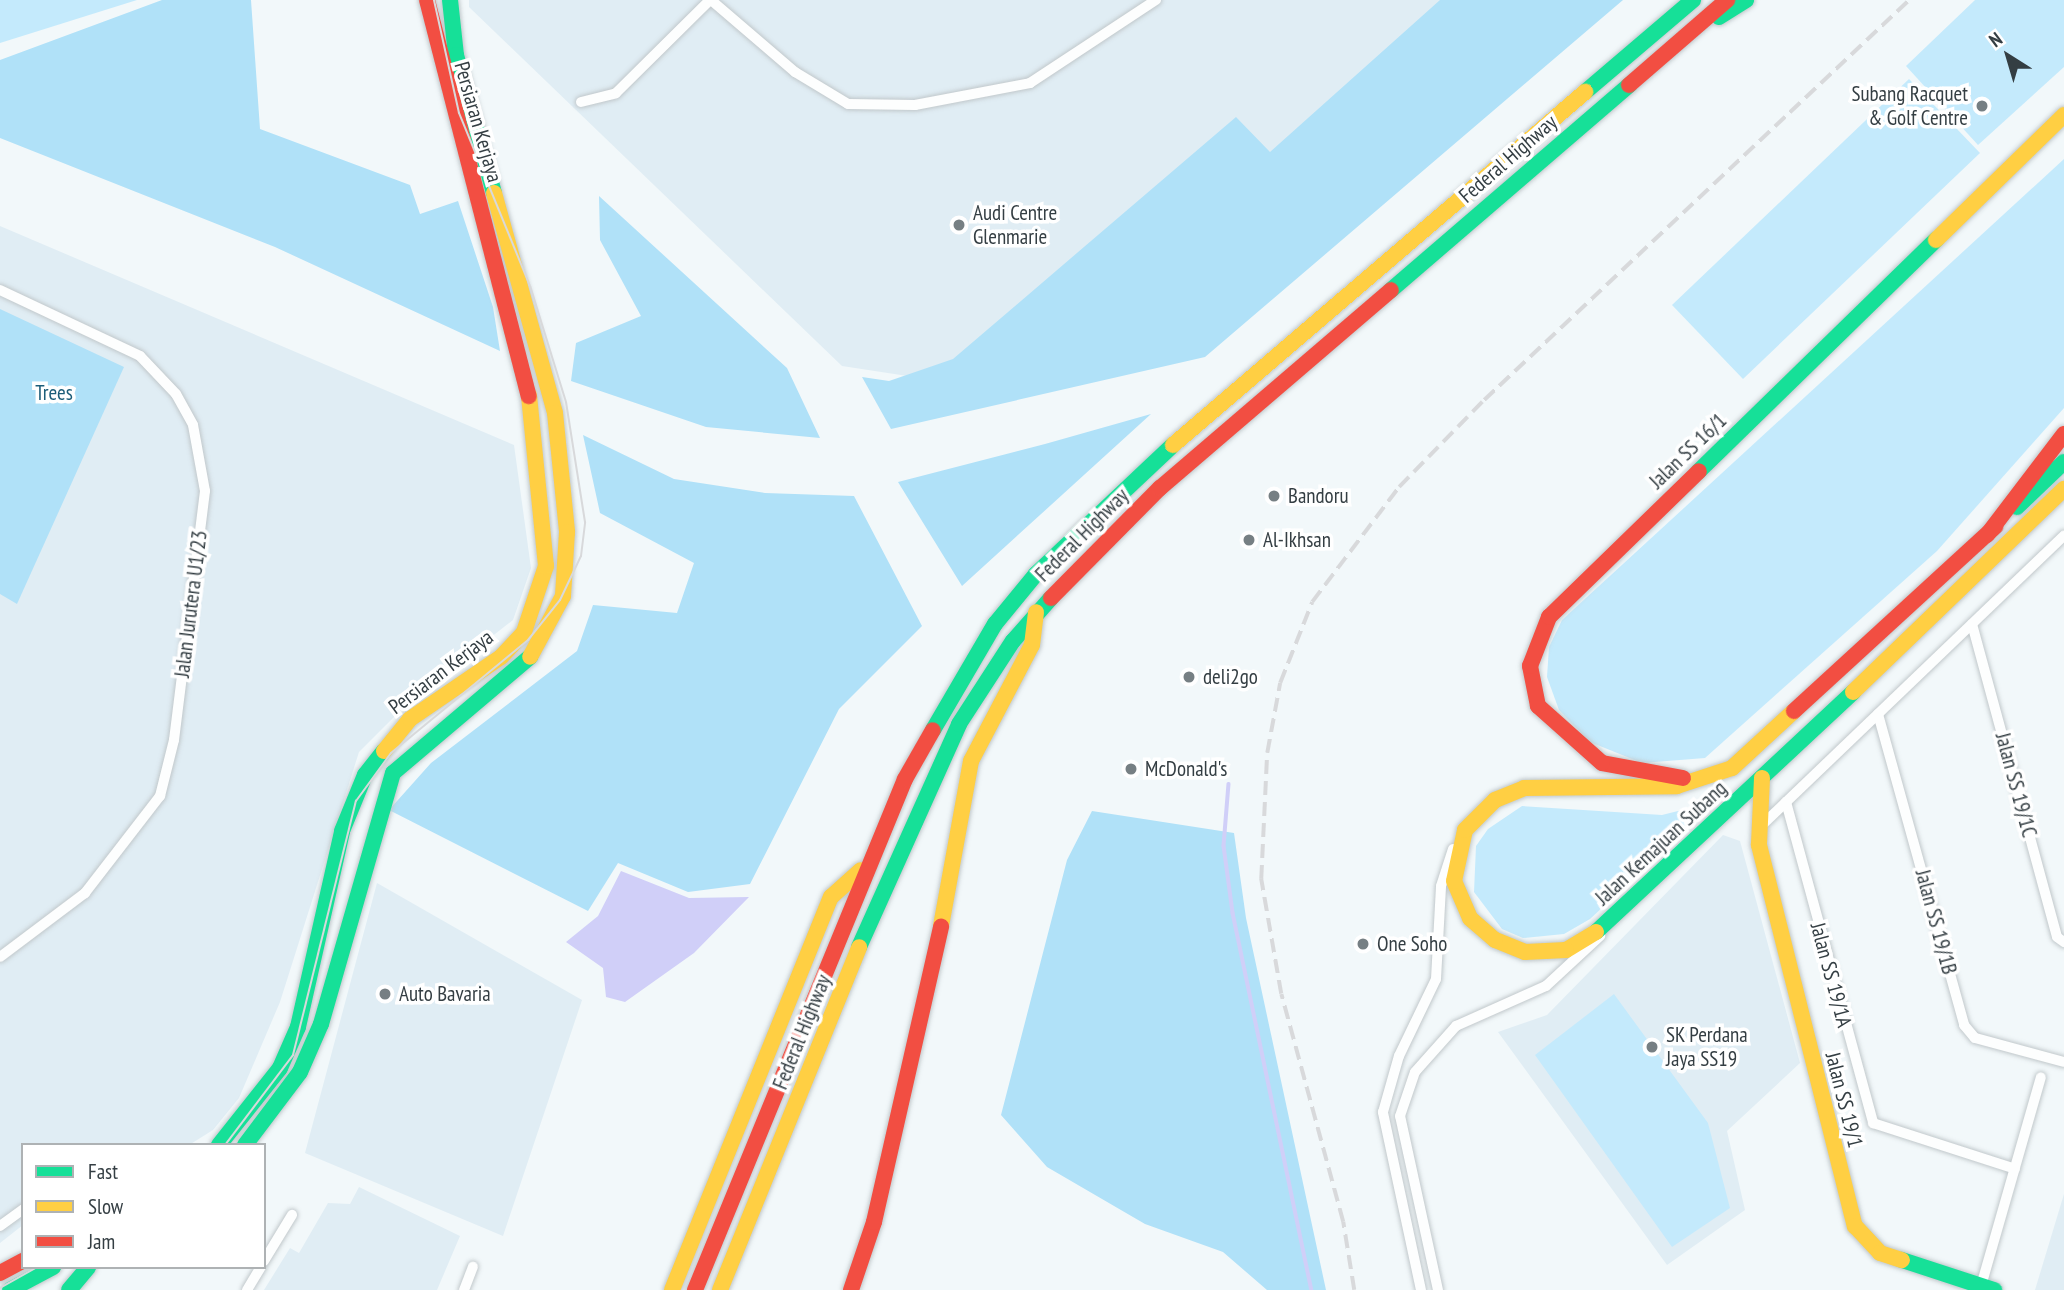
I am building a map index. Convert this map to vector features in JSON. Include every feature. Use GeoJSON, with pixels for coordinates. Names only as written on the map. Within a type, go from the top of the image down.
{"type":"FeatureCollection","features":[{"type":"Feature","properties":{"kind":"main road","name":"Persiaran Kerjaya"},"geometry":{"type":"LineString","coordinates":[[221,1143],[280,1068],[298,1027],[342,831],[365,775],[410,719],[501,657],[524,632],[540,597],[546,539],[532,412],[507,299],[434,46],[427,0]]}},
{"type":"Feature","properties":{"kind":"main road","name":"Persiaran Kerjaya"},"geometry":{"type":"LineString","coordinates":[[247,1143],[300,1072],[321,1024],[393,773],[409,753],[518,670],[551,631],[567,575],[555,413],[525,296],[456,55],[450,0]]}},
{"type":"Feature","properties":{"kind":"main road","name":"Federal Highway"},"geometry":{"type":"LineString","coordinates":[[695,1290],[865,867],[941,708],[995,624],[1036,574],[1173,446],[1693,0]]}},
{"type":"Feature","properties":{"kind":"main road","name":"Federal Highway"},"geometry":{"type":"LineString","coordinates":[[720,1290],[924,793],[989,674],[1036,611],[1160,488],[1727,0]]}},
{"type":"Feature","properties":{"kind":"main road"},"geometry":{"type":"LineString","coordinates":[[1679,41],[1746,0]]}},
{"type":"Feature","properties":{"kind":"main road","name":"Jalan SS 16/1"},"geometry":{"type":"LineString","coordinates":[[1707,779],[1625,771],[1579,751],[1538,706],[1530,666],[1535,642],[1576,587],[2064,115]]}},
{"type":"Feature","properties":{"kind":"main road"},"geometry":{"type":"LineString","coordinates":[[1987,535],[2064,434]]}},
{"type":"Feature","properties":{"kind":"main road","name":"Jalan Kemajuan Subang"},"geometry":{"type":"LineString","coordinates":[[2064,462],[1762,743],[1707,779],[1647,789],[1524,788],[1487,806],[1462,838],[1454,867],[1463,908],[1478,927],[1514,949],[1566,950],[1634,902],[2064,489]]}},
{"type":"Feature","properties":{"kind":"main road"},"geometry":{"type":"LineString","coordinates":[[851,1290],[874,1222],[934,964],[971,761],[1032,645],[1036,611]]}},
{"type":"Feature","properties":{"kind":"main road","name":"Jalan SS 19/1"},"geometry":{"type":"LineString","coordinates":[[1763,776],[1757,825],[1855,1226],[1880,1253],[1988,1288]]}},
{"type":"Feature","properties":{"kind":"main road"},"geometry":{"type":"LineString","coordinates":[[1716,821],[1757,825]]}},
{"type":"Feature","properties":{"kind":"main road"},"geometry":{"type":"LineString","coordinates":[[672,1290],[831,897],[865,867]]}},
{"type":"Feature","properties":{"kind":"main road"},"geometry":{"type":"LineString","coordinates":[[843,1290],[874,1222]]}},
{"type":"Feature","properties":{"kind":"main road"},"geometry":{"type":"LineString","coordinates":[[0,1273],[21,1262]]}},
{"type":"Feature","properties":{"kind":"main road"},"geometry":{"type":"LineString","coordinates":[[10,1290],[49,1269]]}},
{"type":"Feature","properties":{"kind":"street"},"geometry":{"type":"LineString","coordinates":[[581,102],[616,93],[710,0],[795,72],[848,104],[915,105],[1030,83],[1156,0]]}},
{"type":"Feature","properties":{"kind":"street","name":"Jalan Jurutera U1/23"},"geometry":{"type":"LineString","coordinates":[[0,290],[140,356],[176,394],[193,425],[205,491],[174,740],[160,796],[85,893],[0,957]]}},
{"type":"Feature","properties":{"kind":"street"},"geometry":{"type":"LineString","coordinates":[[1757,825],[1786,802],[2064,536]]}},
{"type":"Feature","properties":{"kind":"street","name":"Jalan SS 19/1C"},"geometry":{"type":"LineString","coordinates":[[1972,624],[2057,937],[2064,942]]}},
{"type":"Feature","properties":{"kind":"street","name":"Jalan SS 19/1B"},"geometry":{"type":"LineString","coordinates":[[1878,714],[1964,1025],[1975,1038],[2064,1062]]}},
{"type":"Feature","properties":{"kind":"street","name":"Jalan SS 19/1A"},"geometry":{"type":"LineString","coordinates":[[1786,802],[1869,1116],[1878,1127],[2015,1169]]}},
{"type":"Feature","properties":{"kind":"street"},"geometry":{"type":"LineString","coordinates":[[1421,1290],[1398,1208],[1383,1112],[1399,1056],[1436,979],[1444,868],[1462,838]]}},
{"type":"Feature","properties":{"kind":"street"},"geometry":{"type":"LineString","coordinates":[[1438,1290],[1400,1116],[1415,1072],[1456,1026],[1546,986],[1634,902]]}},
{"type":"Feature","properties":{"kind":"street"},"geometry":{"type":"LineString","coordinates":[[1988,1288],[2015,1169],[2041,1077]]}},
{"type":"Feature","properties":{"kind":"street"},"geometry":{"type":"LineString","coordinates":[[1398,1208],[1418,1204]]}},
{"type":"Feature","properties":{"kind":"street"},"geometry":{"type":"LineString","coordinates":[[0,1226],[21,1210]]}},
{"type":"Feature","properties":{"kind":"street"},"geometry":{"type":"LineString","coordinates":[[266,1258],[292,1215]]}},
{"type":"Feature","properties":{"kind":"street"},"geometry":{"type":"LineString","coordinates":[[464,1290],[473,1267]]}},
{"type":"Feature","properties":{"kind":"street"},"geometry":{"type":"LineString","coordinates":[[247,1290],[260,1269]]}},
{"type":"Feature","properties":{"kind":"shaded area"},"geometry":{"type":"Polygon","coordinates":[[[0,0],[137,0],[0,43],[0,0]]]}},
{"type":"Feature","properties":{"kind":"shaded area"},"geometry":{"type":"Polygon","coordinates":[[[469,0],[1568,0],[927,379],[842,366],[469,7],[469,0]]]}},
{"type":"Feature","properties":{"kind":"shaded area","name":"Subang Racquet & Golf Centre"},"geometry":{"type":"Polygon","coordinates":[[[1975,0],[2064,0],[2064,67],[1978,145],[1906,66],[1975,0]]]}},
{"type":"Feature","properties":{"kind":"shaded area"},"geometry":{"type":"Polygon","coordinates":[[[1909,79],[1980,153],[1743,379],[1672,305],[1909,79]]]}},
{"type":"Feature","properties":{"kind":"shaded area"},"geometry":{"type":"Polygon","coordinates":[[[2064,159],[2064,408],[1937,551],[1705,758],[1642,763],[1590,742],[1559,710],[1547,677],[1549,647],[1562,620],[2064,159]]]}},
{"type":"Feature","properties":{"kind":"shaded area"},"geometry":{"type":"Polygon","coordinates":[[[0,226],[514,445],[531,568],[513,620],[412,699],[359,752],[280,1002],[239,1098],[213,1130],[192,1143],[21,1143],[21,1227],[0,1243],[0,226]]]}},
{"type":"Feature","properties":{"kind":"shaded area"},"geometry":{"type":"Polygon","coordinates":[[[1718,801],[1590,919],[1564,934],[1523,938],[1502,929],[1474,892],[1476,846],[1488,829],[1522,806],[1662,815],[1718,801]]]}},
{"type":"Feature","properties":{"kind":"shaded area","name":"SK Perdana Jaya SS19"},"geometry":{"type":"Polygon","coordinates":[[[1723,835],[1740,841],[1800,1063],[1727,1131],[1745,1210],[1667,1265],[1498,1032],[1547,1015],[1723,835]]]}},
{"type":"Feature","properties":{"kind":"shaded area"},"geometry":{"type":"Polygon","coordinates":[[[621,871],[689,898],[749,897],[694,953],[625,1002],[606,997],[603,968],[566,942],[598,916],[621,871]]]}},
{"type":"Feature","properties":{"kind":"shaded area"},"geometry":{"type":"Polygon","coordinates":[[[377,883],[582,1000],[503,1236],[305,1153],[377,883]]]}},
{"type":"Feature","properties":{"kind":"shaded area"},"geometry":{"type":"Polygon","coordinates":[[[1614,994],[1708,1123],[1730,1208],[1672,1247],[1535,1055],[1614,994]]]}},
{"type":"Feature","properties":{"kind":"shaded area"},"geometry":{"type":"Polygon","coordinates":[[[359,1187],[460,1236],[437,1290],[264,1290],[290,1248],[299,1253],[328,1203],[350,1204],[359,1187]]]}},
{"type":"Feature","properties":{"kind":"shaded area"},"geometry":{"type":"Polygon","coordinates":[[[2064,1194],[2064,1290],[2035,1290],[2064,1194]]]}},
{"type":"Feature","properties":{"kind":"green space"},"geometry":{"type":"Polygon","coordinates":[[[162,0],[251,0],[260,129],[410,185],[420,214],[458,201],[493,307],[500,351],[275,247],[0,138],[0,60],[162,0]]]}},
{"type":"Feature","properties":{"kind":"green space"},"geometry":{"type":"Polygon","coordinates":[[[1440,0],[1623,0],[1205,357],[891,429],[862,377],[889,381],[953,359],[1236,117],[1270,152],[1440,0]]]}},
{"type":"Feature","properties":{"kind":"green space"},"geometry":{"type":"Polygon","coordinates":[[[599,196],[787,368],[820,438],[706,427],[571,381],[576,343],[641,316],[600,240],[599,196]]]}},
{"type":"Feature","properties":{"kind":"green space","name":"Trees"},"geometry":{"type":"Polygon","coordinates":[[[0,309],[124,367],[17,604],[0,594],[0,309]]]}},
{"type":"Feature","properties":{"kind":"green space"},"geometry":{"type":"Polygon","coordinates":[[[1151,414],[962,586],[898,482],[1045,444],[1151,414]]]}},
{"type":"Feature","properties":{"kind":"green space"},"geometry":{"type":"Polygon","coordinates":[[[583,435],[674,479],[765,493],[854,496],[922,626],[839,709],[750,884],[688,892],[618,863],[588,911],[389,810],[431,763],[577,651],[593,605],[677,613],[694,563],[600,513],[583,435]]]}},
{"type":"Feature","properties":{"kind":"green space"},"geometry":{"type":"Polygon","coordinates":[[[1092,811],[1234,833],[1246,918],[1326,1290],[1267,1290],[1223,1252],[1145,1224],[1047,1167],[1001,1115],[1067,860],[1092,811]]]}},
{"type":"Feature","properties":{"kind":"waterway"},"geometry":{"type":"LineString","coordinates":[[1229,784],[1224,846],[1233,913],[1312,1290]]}},
{"type":"Feature","properties":{"kind":"tram line"},"geometry":{"type":"LineString","coordinates":[[227,1143],[293,1055],[356,801],[391,753],[528,640],[560,600],[581,556],[585,522],[566,402],[530,286],[459,113],[434,0]]}},
{"type":"Feature","properties":{"kind":"tram line"},"geometry":{"type":"LineString","coordinates":[[0,1288],[33,1269]]}},
{"type":"Feature","properties":{"kind":"railway"},"geometry":{"type":"LineString","coordinates":[[1354,1290],[1343,1222],[1281,994],[1261,879],[1267,753],[1280,683],[1312,602],[1399,487],[1484,400],[1909,0]]}},
{"type":"Feature","properties":{"kind":"traffic: fast"},"geometry":{"type":"LineString","coordinates":[[450,0],[456,55],[494,193]]}},
{"type":"Feature","properties":{"kind":"traffic: fast"},"geometry":{"type":"LineString","coordinates":[[1585,92],[1693,0]]}},
{"type":"Feature","properties":{"kind":"traffic: fast"},"geometry":{"type":"LineString","coordinates":[[1719,17],[1746,0]]}},
{"type":"Feature","properties":{"kind":"traffic: fast"},"geometry":{"type":"LineString","coordinates":[[1391,290],[1629,85]]}},
{"type":"Feature","properties":{"kind":"traffic: fast"},"geometry":{"type":"LineString","coordinates":[[1699,471],[1936,240]]}},
{"type":"Feature","properties":{"kind":"traffic: fast"},"geometry":{"type":"LineString","coordinates":[[933,730],[995,624],[1036,574],[1173,445]]}},
{"type":"Feature","properties":{"kind":"traffic: fast"},"geometry":{"type":"LineString","coordinates":[[2017,507],[2064,462]]}},
{"type":"Feature","properties":{"kind":"traffic: fast"},"geometry":{"type":"LineString","coordinates":[[859,947],[959,724],[1013,641],[1051,598]]}},
{"type":"Feature","properties":{"kind":"traffic: fast"},"geometry":{"type":"LineString","coordinates":[[247,1143],[300,1072],[321,1024],[393,773],[530,657]]}},
{"type":"Feature","properties":{"kind":"traffic: fast"},"geometry":{"type":"LineString","coordinates":[[1596,932],[1853,692]]}},
{"type":"Feature","properties":{"kind":"traffic: fast"},"geometry":{"type":"LineString","coordinates":[[221,1143],[280,1068],[298,1027],[342,831],[365,775],[384,751]]}},
{"type":"Feature","properties":{"kind":"traffic: fast"},"geometry":{"type":"LineString","coordinates":[[1902,1260],[1994,1290]]}},
{"type":"Feature","properties":{"kind":"traffic: fast"},"geometry":{"type":"LineString","coordinates":[[10,1290],[49,1269]]}},
{"type":"Feature","properties":{"kind":"traffic: fast"},"geometry":{"type":"LineString","coordinates":[[69,1290],[86,1269]]}},
{"type":"Feature","properties":{"kind":"traffic: slow"},"geometry":{"type":"LineString","coordinates":[[1173,445],[1585,92]]}},
{"type":"Feature","properties":{"kind":"traffic: slow"},"geometry":{"type":"LineString","coordinates":[[1936,240],[2064,115]]}},
{"type":"Feature","properties":{"kind":"traffic: slow"},"geometry":{"type":"LineString","coordinates":[[494,193],[555,413],[567,532],[563,596],[530,657]]}},
{"type":"Feature","properties":{"kind":"traffic: slow"},"geometry":{"type":"LineString","coordinates":[[384,751],[410,719],[501,657],[524,632],[546,566],[529,396]]}},
{"type":"Feature","properties":{"kind":"traffic: slow"},"geometry":{"type":"LineString","coordinates":[[1853,692],[2064,489]]}},
{"type":"Feature","properties":{"kind":"traffic: slow"},"geometry":{"type":"LineString","coordinates":[[941,926],[971,761],[1032,645],[1036,612]]}},
{"type":"Feature","properties":{"kind":"traffic: slow"},"geometry":{"type":"LineString","coordinates":[[1596,932],[1566,950],[1525,952],[1495,940],[1470,918],[1454,881],[1465,830],[1495,800],[1524,788],[1677,786],[1732,768],[1794,711]]}},
{"type":"Feature","properties":{"kind":"traffic: slow"},"geometry":{"type":"LineString","coordinates":[[1762,778],[1759,845],[1855,1226],[1880,1253],[1902,1260]]}},
{"type":"Feature","properties":{"kind":"traffic: slow"},"geometry":{"type":"LineString","coordinates":[[672,1290],[831,897],[861,870]]}},
{"type":"Feature","properties":{"kind":"traffic: slow"},"geometry":{"type":"LineString","coordinates":[[720,1290],[859,947]]}},
{"type":"Feature","properties":{"kind":"traffic: jam"},"geometry":{"type":"LineString","coordinates":[[427,0],[529,396]]}},
{"type":"Feature","properties":{"kind":"traffic: jam"},"geometry":{"type":"LineString","coordinates":[[1629,85],[1727,0]]}},
{"type":"Feature","properties":{"kind":"traffic: jam"},"geometry":{"type":"LineString","coordinates":[[1051,598],[1160,488],[1391,290]]}},
{"type":"Feature","properties":{"kind":"traffic: jam"},"geometry":{"type":"LineString","coordinates":[[1987,535],[2064,434]]}},
{"type":"Feature","properties":{"kind":"traffic: jam"},"geometry":{"type":"LineString","coordinates":[[1683,778],[1602,763],[1538,706],[1530,666],[1549,617],[1699,471]]}},
{"type":"Feature","properties":{"kind":"traffic: jam"},"geometry":{"type":"LineString","coordinates":[[1794,711],[1995,527]]}},
{"type":"Feature","properties":{"kind":"traffic: jam"},"geometry":{"type":"LineString","coordinates":[[695,1290],[905,779],[933,730]]}},
{"type":"Feature","properties":{"kind":"traffic: jam"},"geometry":{"type":"LineString","coordinates":[[851,1290],[874,1222],[941,926]]}},
{"type":"Feature","properties":{"kind":"traffic: jam"},"geometry":{"type":"LineString","coordinates":[[0,1273],[21,1262]]}},
{"type":"Feature","properties":{"kind":"place","name":"Subang Racquet & Golf Centre"},"geometry":{"type":"Point","coordinates":[1982,106]}},
{"type":"Feature","properties":{"kind":"place","name":"Audi Centre Glenmarie"},"geometry":{"type":"Point","coordinates":[959,225]}},
{"type":"Feature","properties":{"kind":"place","name":"Bandoru"},"geometry":{"type":"Point","coordinates":[1274,496]}},
{"type":"Feature","properties":{"kind":"place","name":"Al-Ikhsan"},"geometry":{"type":"Point","coordinates":[1249,540]}},
{"type":"Feature","properties":{"kind":"place","name":"deli2go"},"geometry":{"type":"Point","coordinates":[1189,677]}},
{"type":"Feature","properties":{"kind":"place","name":"McDonald's"},"geometry":{"type":"Point","coordinates":[1131,769]}},
{"type":"Feature","properties":{"kind":"place","name":"One Soho"},"geometry":{"type":"Point","coordinates":[1363,944]}},
{"type":"Feature","properties":{"kind":"place","name":"Auto Bavaria"},"geometry":{"type":"Point","coordinates":[385,994]}},
{"type":"Feature","properties":{"kind":"place","name":"SK Perdana Jaya SS19"},"geometry":{"type":"Point","coordinates":[1652,1047]}}]}
